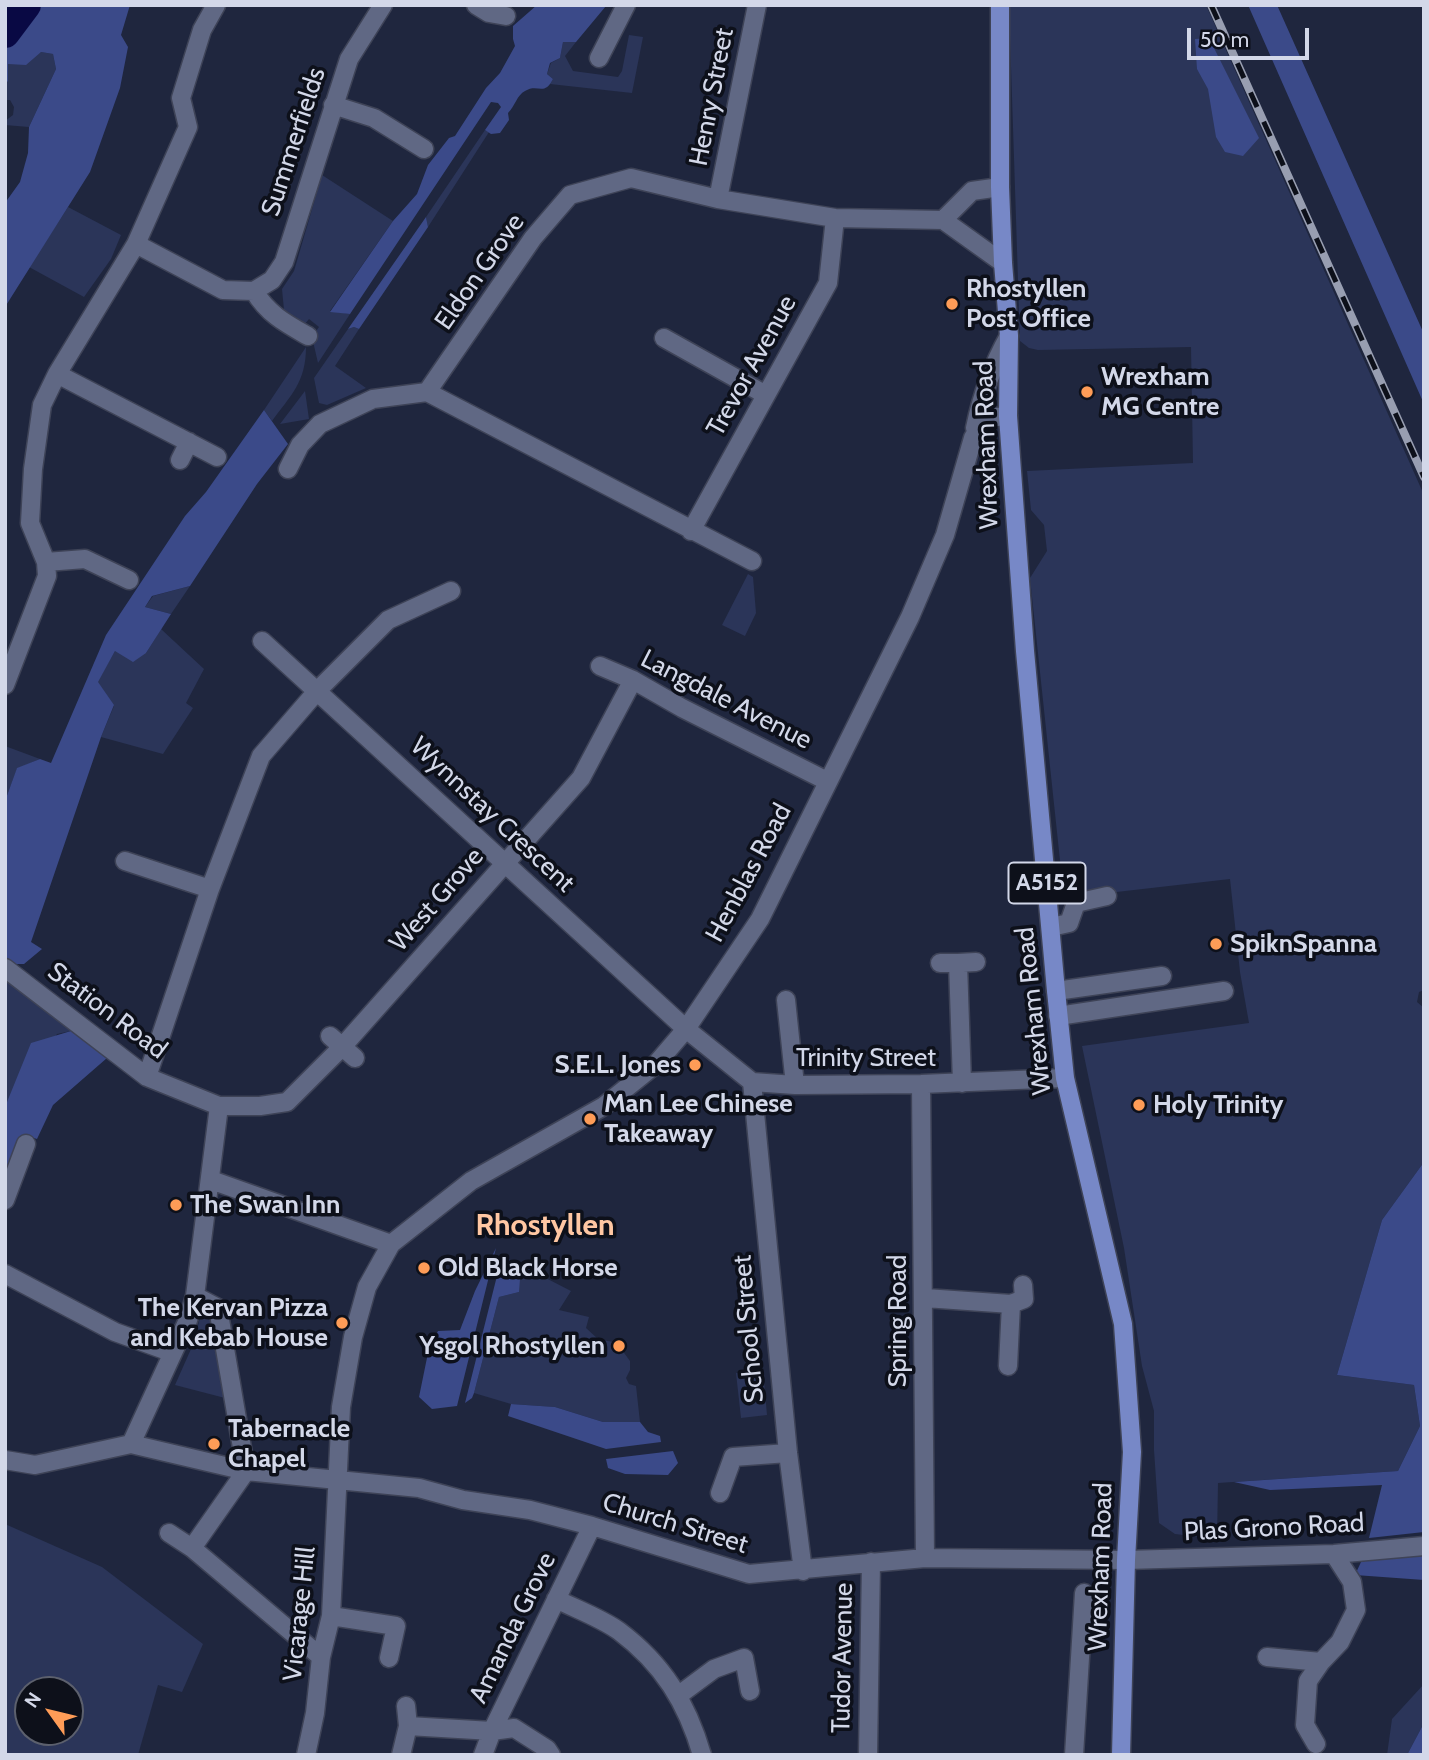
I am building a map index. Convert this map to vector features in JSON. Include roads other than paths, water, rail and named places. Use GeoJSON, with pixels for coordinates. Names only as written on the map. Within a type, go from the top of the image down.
{"type":"FeatureCollection","features":[{"type":"Feature","properties":{"kind":"main road","name":"Wrexham Road"},"geometry":{"type":"LineString","coordinates":[[1000,5],[1000,187],[1009,336],[1008,416],[1025,651],[1058,1016],[1065,1078],[1123,1324],[1132,1452],[1121,1755]]}},
{"type":"Feature","properties":{"kind":"street"},"geometry":{"type":"LineString","coordinates":[[7,676],[47,576],[46,562],[30,523],[33,469],[42,405],[57,374],[136,244],[188,127],[181,98],[202,30],[216,5]]}},
{"type":"Feature","properties":{"kind":"street","name":"Summerfields"},"geometry":{"type":"LineString","coordinates":[[254,291],[272,280],[284,262],[332,105],[349,59],[383,5]]}},
{"type":"Feature","properties":{"kind":"street"},"geometry":{"type":"LineString","coordinates":[[476,5],[489,13],[506,16]]}},
{"type":"Feature","properties":{"kind":"street"},"geometry":{"type":"LineString","coordinates":[[599,58],[626,5]]}},
{"type":"Feature","properties":{"kind":"street","name":"Henry Street"},"geometry":{"type":"LineString","coordinates":[[718,200],[757,5]]}},
{"type":"Feature","properties":{"kind":"street"},"geometry":{"type":"LineString","coordinates":[[332,105],[374,118],[424,149]]}},
{"type":"Feature","properties":{"kind":"street","name":"Eldon Grove"},"geometry":{"type":"LineString","coordinates":[[427,392],[533,238],[570,195],[631,178],[718,200],[835,218],[943,220]]}},
{"type":"Feature","properties":{"kind":"street"},"geometry":{"type":"LineString","coordinates":[[1000,187],[972,191],[943,220],[1003,263]]}},
{"type":"Feature","properties":{"kind":"street","name":"Trevor Avenue"},"geometry":{"type":"LineString","coordinates":[[691,531],[828,283],[835,218]]}},
{"type":"Feature","properties":{"kind":"street"},"geometry":{"type":"LineString","coordinates":[[136,244],[223,290],[254,291],[275,318],[308,336]]}},
{"type":"Feature","properties":{"kind":"street","name":"Henblas Road"},"geometry":{"type":"LineString","coordinates":[[391,1244],[471,1181],[604,1106],[656,1064],[685,1029],[760,919],[910,617],[940,546],[973,438],[982,391],[1009,336]]}},
{"type":"Feature","properties":{"kind":"street"},"geometry":{"type":"LineString","coordinates":[[664,338],[766,395]]}},
{"type":"Feature","properties":{"kind":"street"},"geometry":{"type":"LineString","coordinates":[[57,374],[217,457]]}},
{"type":"Feature","properties":{"kind":"street"},"geometry":{"type":"LineString","coordinates":[[288,469],[300,444],[320,424],[373,399],[427,392],[752,561]]}},
{"type":"Feature","properties":{"kind":"street"},"geometry":{"type":"LineString","coordinates":[[973,438],[985,418],[1008,416]]}},
{"type":"Feature","properties":{"kind":"street"},"geometry":{"type":"LineString","coordinates":[[180,460],[189,442]]}},
{"type":"Feature","properties":{"kind":"street"},"geometry":{"type":"LineString","coordinates":[[46,562],[85,559],[129,580]]}},
{"type":"Feature","properties":{"kind":"street"},"geometry":{"type":"LineString","coordinates":[[147,1077],[210,889],[261,756],[318,690],[388,620],[451,591]]}},
{"type":"Feature","properties":{"kind":"street","name":"Wynnstay Crescent"},"geometry":{"type":"LineString","coordinates":[[262,640],[685,1029]]}},
{"type":"Feature","properties":{"kind":"street","name":"Langdale Avenue"},"geometry":{"type":"LineString","coordinates":[[600,666],[633,680],[682,708],[827,781]]}},
{"type":"Feature","properties":{"kind":"street","name":"West Grove"},"geometry":{"type":"LineString","coordinates":[[219,1106],[260,1106],[287,1102],[342,1047],[581,778],[633,680]]}},
{"type":"Feature","properties":{"kind":"street"},"geometry":{"type":"LineString","coordinates":[[125,862],[210,889]]}},
{"type":"Feature","properties":{"kind":"street"},"geometry":{"type":"LineString","coordinates":[[1051,927],[1069,923],[1076,903],[1107,896]]}},
{"type":"Feature","properties":{"kind":"street"},"geometry":{"type":"LineString","coordinates":[[940,963],[967,963],[962,1083]]}},
{"type":"Feature","properties":{"kind":"street","name":"Station Road"},"geometry":{"type":"LineString","coordinates":[[5,968],[147,1077],[219,1106]]}},
{"type":"Feature","properties":{"kind":"street"},"geometry":{"type":"LineString","coordinates":[[1056,991],[1162,976]]}},
{"type":"Feature","properties":{"kind":"street"},"geometry":{"type":"LineString","coordinates":[[1058,1016],[1224,991]]}},
{"type":"Feature","properties":{"kind":"street"},"geometry":{"type":"LineString","coordinates":[[786,1000],[795,1085]]}},
{"type":"Feature","properties":{"kind":"street"},"geometry":{"type":"LineString","coordinates":[[685,1029],[752,1082]]}},
{"type":"Feature","properties":{"kind":"street","name":"Trinity Street"},"geometry":{"type":"LineString","coordinates":[[752,1082],[795,1085],[921,1084],[1065,1078]]}},
{"type":"Feature","properties":{"kind":"street","name":"School Street"},"geometry":{"type":"LineString","coordinates":[[752,1082],[788,1453],[803,1571]]}},
{"type":"Feature","properties":{"kind":"street","name":"Spring Road"},"geometry":{"type":"LineString","coordinates":[[921,1084],[925,1298],[925,1558]]}},
{"type":"Feature","properties":{"kind":"street"},"geometry":{"type":"LineString","coordinates":[[5,1460],[35,1465],[131,1444],[188,1320],[195,1296],[219,1106]]}},
{"type":"Feature","properties":{"kind":"street"},"geometry":{"type":"LineString","coordinates":[[5,1199],[26,1144]]}},
{"type":"Feature","properties":{"kind":"street"},"geometry":{"type":"LineString","coordinates":[[211,1180],[391,1244]]}},
{"type":"Feature","properties":{"kind":"street","name":"Vicarage Hill"},"geometry":{"type":"LineString","coordinates":[[306,1755],[316,1713],[321,1657],[331,1616],[341,1407],[353,1337],[367,1287],[391,1244]]}},
{"type":"Feature","properties":{"kind":"street"},"geometry":{"type":"LineString","coordinates":[[5,1274],[115,1332],[173,1353]]}},
{"type":"Feature","properties":{"kind":"street"},"geometry":{"type":"LineString","coordinates":[[925,1298],[1012,1304],[1024,1299],[1023,1286]]}},
{"type":"Feature","properties":{"kind":"street"},"geometry":{"type":"LineString","coordinates":[[192,1548],[246,1471],[218,1308],[195,1296]]}},
{"type":"Feature","properties":{"kind":"street"},"geometry":{"type":"LineString","coordinates":[[1008,1366],[1012,1304]]}},
{"type":"Feature","properties":{"kind":"street","name":"Church Street"},"geometry":{"type":"LineString","coordinates":[[131,1444],[246,1471],[419,1488],[463,1500],[530,1510],[592,1526],[748,1574],[925,1558],[1126,1560]]}},
{"type":"Feature","properties":{"kind":"street"},"geometry":{"type":"LineString","coordinates":[[720,1493],[730,1449],[788,1453]]}},
{"type":"Feature","properties":{"kind":"street","name":"Amanda Grove"},"geometry":{"type":"LineString","coordinates":[[483,1755],[492,1731],[592,1526]]}},
{"type":"Feature","properties":{"kind":"street"},"geometry":{"type":"LineString","coordinates":[[169,1533],[192,1548],[321,1657]]}},
{"type":"Feature","properties":{"kind":"street","name":"Plas Grono Road"},"geometry":{"type":"LineString","coordinates":[[1126,1560],[1334,1554],[1424,1545]]}},
{"type":"Feature","properties":{"kind":"street"},"geometry":{"type":"LineString","coordinates":[[1317,1744],[1305,1725],[1308,1681],[1340,1642],[1356,1610],[1352,1582],[1334,1554]]}},
{"type":"Feature","properties":{"kind":"street","name":"Tudor Avenue"},"geometry":{"type":"LineString","coordinates":[[868,1755],[871,1562]]}},
{"type":"Feature","properties":{"kind":"street"},"geometry":{"type":"LineString","coordinates":[[1074,1755],[1090,1640],[1084,1593]]}},
{"type":"Feature","properties":{"kind":"street"},"geometry":{"type":"LineString","coordinates":[[556,1599],[617,1629],[652,1659],[679,1695],[702,1755]]}},
{"type":"Feature","properties":{"kind":"street"},"geometry":{"type":"LineString","coordinates":[[331,1616],[396,1626],[389,1658]]}},
{"type":"Feature","properties":{"kind":"street"},"geometry":{"type":"LineString","coordinates":[[1267,1657],[1321,1662]]}},
{"type":"Feature","properties":{"kind":"street"},"geometry":{"type":"LineString","coordinates":[[679,1695],[714,1669],[744,1658],[750,1691]]}},
{"type":"Feature","properties":{"kind":"street"},"geometry":{"type":"LineString","coordinates":[[401,1755],[408,1726],[406,1706]]}},
{"type":"Feature","properties":{"kind":"street"},"geometry":{"type":"LineString","coordinates":[[408,1726],[492,1731],[514,1728],[547,1749],[551,1755]]}},
{"type":"Feature","properties":{"kind":"waterway"},"geometry":{"type":"LineString","coordinates":[[5,33],[26,5]]}},
{"type":"Feature","properties":{"kind":"railway"},"geometry":{"type":"LineString","coordinates":[[1211,5],[1424,477]]}},
{"type":"Feature","properties":{"kind":"place","name":"Rhostyllen Post Office"},"geometry":{"type":"Point","coordinates":[952,304]}},
{"type":"Feature","properties":{"kind":"place","name":"Wrexham MG Centre"},"geometry":{"type":"Point","coordinates":[1087,392]}},
{"type":"Feature","properties":{"kind":"place","name":"SpiknSpanna"},"geometry":{"type":"Point","coordinates":[1216,944]}},
{"type":"Feature","properties":{"kind":"place","name":"S.E.L. Jones"},"geometry":{"type":"Point","coordinates":[695,1065]}},
{"type":"Feature","properties":{"kind":"place","name":"Holy Trinity"},"geometry":{"type":"Point","coordinates":[1139,1105]}},
{"type":"Feature","properties":{"kind":"place","name":"Man Lee Chinese Takeaway"},"geometry":{"type":"Point","coordinates":[590,1119]}},
{"type":"Feature","properties":{"kind":"place","name":"The Swan Inn"},"geometry":{"type":"Point","coordinates":[176,1205]}},
{"type":"Feature","properties":{"kind":"place","name":"Old Black Horse"},"geometry":{"type":"Point","coordinates":[424,1268]}},
{"type":"Feature","properties":{"kind":"place","name":"The Kervan Pizza and Kebab House"},"geometry":{"type":"Point","coordinates":[342,1323]}},
{"type":"Feature","properties":{"kind":"place","name":"Ysgol Rhostyllen"},"geometry":{"type":"Point","coordinates":[619,1346]}},
{"type":"Feature","properties":{"kind":"place","name":"Tabernacle Chapel"},"geometry":{"type":"Point","coordinates":[214,1444]}},
{"type":"Feature","properties":{"kind":"district","name":"Rhostyllen"},"geometry":{"type":"Point","coordinates":[545,1226]}}]}
